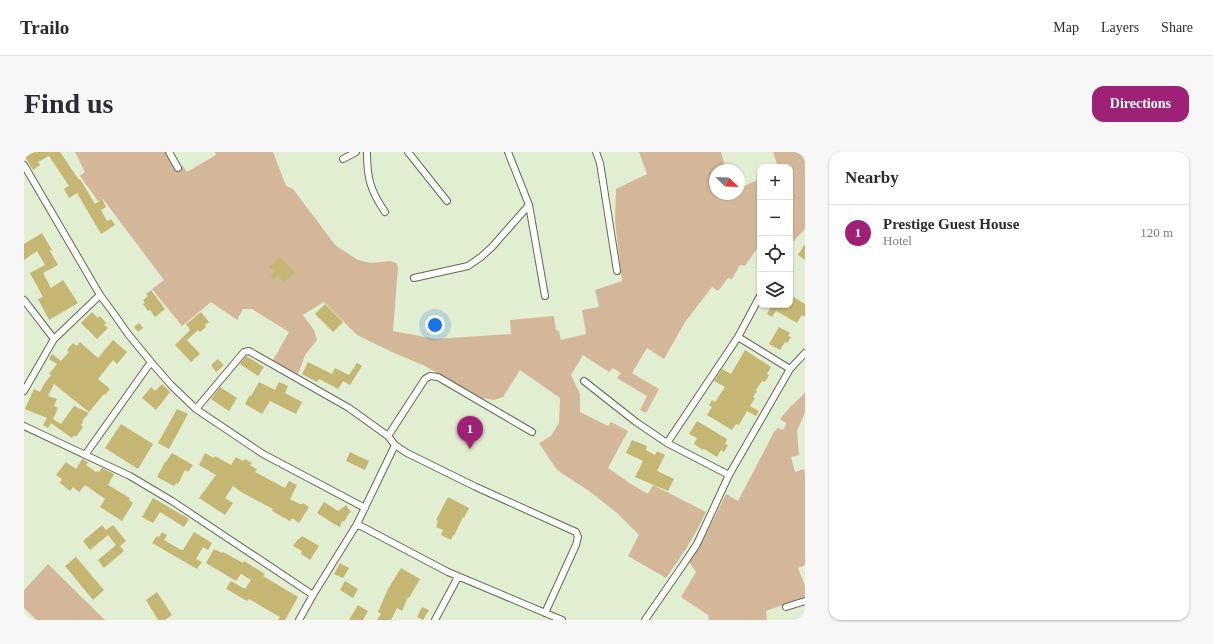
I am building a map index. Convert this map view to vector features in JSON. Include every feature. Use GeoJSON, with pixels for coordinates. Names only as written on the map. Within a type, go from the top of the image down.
{"type":"FeatureCollection","features":[{"type":"Feature","properties":{"kind":"street"},"geometry":{"type":"LineString","coordinates":[[169,152],[178,168]]}},
{"type":"Feature","properties":{"kind":"street"},"geometry":{"type":"LineString","coordinates":[[343,159],[356,152]]}},
{"type":"Feature","properties":{"kind":"street"},"geometry":{"type":"LineString","coordinates":[[367,152],[367,169],[370,184],[377,200],[385,212]]}},
{"type":"Feature","properties":{"kind":"street"},"geometry":{"type":"LineString","coordinates":[[408,152],[446,201]]}},
{"type":"Feature","properties":{"kind":"street"},"geometry":{"type":"LineString","coordinates":[[508,152],[529,206],[545,296]]}},
{"type":"Feature","properties":{"kind":"street"},"geometry":{"type":"LineString","coordinates":[[596,152],[600,163],[616,272]]}},
{"type":"Feature","properties":{"kind":"street"},"geometry":{"type":"LineString","coordinates":[[24,165],[100,295],[128,334],[171,385],[196,409],[263,454],[365,508]]}},
{"type":"Feature","properties":{"kind":"street"},"geometry":{"type":"LineString","coordinates":[[414,278],[468,266],[492,248],[529,206]]}},
{"type":"Feature","properties":{"kind":"street"},"geometry":{"type":"LineString","coordinates":[[24,391],[54,339],[100,295]]}},
{"type":"Feature","properties":{"kind":"street"},"geometry":{"type":"LineString","coordinates":[[24,300],[54,339]]}},
{"type":"Feature","properties":{"kind":"street"},"geometry":{"type":"LineString","coordinates":[[667,443],[738,337],[757,302]]}},
{"type":"Feature","properties":{"kind":"street"},"geometry":{"type":"LineString","coordinates":[[738,337],[790,369]]}},
{"type":"Feature","properties":{"kind":"street"},"geometry":{"type":"LineString","coordinates":[[196,409],[244,352],[249,351],[349,408],[388,436],[395,445],[407,452],[476,487],[576,532],[578,537],[576,545],[545,613]]}},
{"type":"Feature","properties":{"kind":"street"},"geometry":{"type":"LineString","coordinates":[[645,620],[697,544],[729,475],[790,369],[805,353]]}},
{"type":"Feature","properties":{"kind":"street"},"geometry":{"type":"LineString","coordinates":[[84,455],[151,362]]}},
{"type":"Feature","properties":{"kind":"street"},"geometry":{"type":"LineString","coordinates":[[388,436],[425,379],[430,376],[438,377],[532,432]]}},
{"type":"Feature","properties":{"kind":"street"},"geometry":{"type":"LineString","coordinates":[[584,381],[636,422],[667,443],[729,475]]}},
{"type":"Feature","properties":{"kind":"street"},"geometry":{"type":"LineString","coordinates":[[24,426],[130,476],[172,500],[313,595]]}},
{"type":"Feature","properties":{"kind":"street"},"geometry":{"type":"LineString","coordinates":[[299,620],[357,524],[395,445]]}},
{"type":"Feature","properties":{"kind":"street"},"geometry":{"type":"LineString","coordinates":[[357,524],[448,572],[562,620]]}},
{"type":"Feature","properties":{"kind":"street"},"geometry":{"type":"LineString","coordinates":[[435,620],[458,576]]}},
{"type":"Feature","properties":{"kind":"street"},"geometry":{"type":"LineString","coordinates":[[786,607],[805,601]]}},
{"type":"Feature","properties":{"kind":"shaded area"},"geometry":{"type":"Polygon","coordinates":[[[75,152],[166,152],[176,169],[183,166],[187,172],[216,155],[215,152],[273,152],[286,186],[293,189],[336,246],[358,260],[371,263],[390,261],[396,263],[398,267],[393,331],[435,339],[511,334],[510,320],[554,316],[556,330],[559,331],[561,340],[586,334],[582,310],[599,307],[595,290],[622,281],[615,221],[616,189],[647,174],[639,152],[721,152],[724,164],[709,164],[709,200],[745,200],[745,185],[757,180],[757,248],[745,266],[740,265],[732,279],[728,278],[718,291],[712,287],[685,322],[664,359],[647,348],[632,373],[659,389],[646,413],[640,410],[647,396],[617,378],[621,373],[613,368],[609,372],[583,355],[571,375],[580,394],[580,412],[608,426],[611,422],[628,431],[608,468],[648,494],[653,485],[706,512],[688,546],[666,578],[628,556],[639,535],[616,512],[589,491],[557,470],[539,443],[551,436],[559,423],[560,398],[520,370],[503,397],[494,400],[481,398],[425,366],[357,335],[324,302],[303,315],[314,330],[317,340],[305,355],[298,375],[272,362],[289,332],[252,309],[243,309],[237,320],[211,302],[182,326],[152,289],[164,280],[103,199],[98,201],[80,176],[85,172],[75,152]]]}},
{"type":"Feature","properties":{"kind":"shaded area"},"geometry":{"type":"Polygon","coordinates":[[[773,152],[805,152],[805,229],[793,242],[793,164],[777,164],[773,152]]]}},
{"type":"Feature","properties":{"kind":"shaded area"},"geometry":{"type":"Polygon","coordinates":[[[805,392],[805,412],[797,431],[799,455],[791,457],[795,472],[804,469],[805,474],[805,565],[798,568],[805,586],[805,597],[766,611],[767,620],[709,620],[708,615],[681,597],[696,572],[689,562],[705,536],[726,494],[738,501],[774,432],[778,428],[784,430],[786,423],[780,419],[805,392]]]}},
{"type":"Feature","properties":{"kind":"shaded area"},"geometry":{"type":"Polygon","coordinates":[[[48,564],[105,620],[37,620],[24,608],[24,590],[48,564]]]}},
{"type":"Feature","properties":{"kind":"building"},"geometry":{"type":"Polygon","coordinates":[[[34,152],[60,152],[79,180],[80,179],[95,204],[102,199],[106,207],[101,210],[107,221],[111,219],[115,225],[101,234],[77,193],[69,198],[64,189],[69,186],[49,156],[38,162],[40,165],[33,170],[25,157],[34,152]]]}},
{"type":"Feature","properties":{"kind":"building"},"geometry":{"type":"Polygon","coordinates":[[[42,233],[52,250],[50,251],[58,265],[43,273],[51,288],[63,280],[78,303],[49,320],[38,299],[43,297],[30,273],[45,265],[37,251],[24,260],[24,244],[42,233]]]}},
{"type":"Feature","properties":{"kind":"building"},"geometry":{"type":"Polygon","coordinates":[[[805,244],[805,260],[798,255],[805,244]]]}},
{"type":"Feature","properties":{"kind":"building"},"geometry":{"type":"Polygon","coordinates":[[[280,257],[295,272],[284,283],[278,276],[274,280],[271,276],[274,272],[269,267],[280,257]]]}},
{"type":"Feature","properties":{"kind":"building"},"geometry":{"type":"Polygon","coordinates":[[[151,290],[165,309],[155,317],[143,304],[145,303],[143,300],[148,296],[146,294],[151,290]]]}},
{"type":"Feature","properties":{"kind":"building"},"geometry":{"type":"Polygon","coordinates":[[[793,297],[805,304],[805,317],[802,315],[797,323],[776,311],[772,317],[767,314],[770,308],[793,308],[793,297]]]}},
{"type":"Feature","properties":{"kind":"building"},"geometry":{"type":"Polygon","coordinates":[[[325,304],[343,322],[333,332],[315,314],[325,304]]]}},
{"type":"Feature","properties":{"kind":"building"},"geometry":{"type":"Polygon","coordinates":[[[92,312],[98,318],[100,316],[106,323],[104,325],[108,328],[97,339],[81,323],[92,312]]]}},
{"type":"Feature","properties":{"kind":"building"},"geometry":{"type":"Polygon","coordinates":[[[201,312],[209,322],[200,332],[198,330],[187,340],[200,354],[191,362],[175,345],[190,330],[186,324],[201,312]]]}},
{"type":"Feature","properties":{"kind":"building"},"geometry":{"type":"Polygon","coordinates":[[[139,323],[143,328],[138,332],[134,327],[139,323]]]}},
{"type":"Feature","properties":{"kind":"building"},"geometry":{"type":"Polygon","coordinates":[[[779,327],[790,333],[788,336],[791,337],[787,343],[785,342],[780,350],[769,344],[779,327]]]}},
{"type":"Feature","properties":{"kind":"building"},"geometry":{"type":"Polygon","coordinates":[[[113,340],[127,352],[117,364],[113,360],[98,379],[110,389],[89,412],[54,384],[48,396],[57,399],[54,406],[58,408],[53,419],[61,424],[74,406],[89,413],[82,421],[83,422],[81,425],[83,427],[76,437],[74,435],[72,438],[51,423],[48,428],[43,425],[47,418],[25,409],[34,389],[40,392],[51,375],[49,374],[57,364],[49,359],[52,354],[61,361],[69,352],[67,350],[73,343],[77,346],[80,342],[98,358],[113,340]]]}},
{"type":"Feature","properties":{"kind":"building"},"geometry":{"type":"Polygon","coordinates":[[[745,350],[771,367],[765,382],[762,381],[756,390],[757,391],[753,397],[755,398],[750,406],[759,411],[756,416],[747,411],[739,425],[736,424],[732,430],[707,415],[712,407],[709,405],[712,400],[715,402],[725,387],[714,381],[722,369],[731,374],[745,350]]]}},
{"type":"Feature","properties":{"kind":"building"},"geometry":{"type":"Polygon","coordinates":[[[246,356],[264,367],[258,376],[240,364],[246,356]]]}},
{"type":"Feature","properties":{"kind":"building"},"geometry":{"type":"Polygon","coordinates":[[[218,359],[224,365],[216,372],[211,365],[218,359]]]}},
{"type":"Feature","properties":{"kind":"building"},"geometry":{"type":"Polygon","coordinates":[[[308,362],[332,374],[335,368],[349,375],[357,363],[362,366],[350,385],[343,381],[338,389],[319,379],[317,382],[302,374],[308,362]]]}},
{"type":"Feature","properties":{"kind":"building"},"geometry":{"type":"Polygon","coordinates":[[[259,382],[275,390],[279,382],[288,386],[285,393],[302,402],[296,414],[270,401],[262,414],[245,404],[259,382]]]}},
{"type":"Feature","properties":{"kind":"building"},"geometry":{"type":"Polygon","coordinates":[[[162,384],[170,392],[156,410],[142,398],[151,387],[155,391],[162,384]]]}},
{"type":"Feature","properties":{"kind":"building"},"geometry":{"type":"Polygon","coordinates":[[[220,387],[237,398],[229,411],[211,399],[220,387]]]}},
{"type":"Feature","properties":{"kind":"building"},"geometry":{"type":"Polygon","coordinates":[[[177,409],[188,414],[169,449],[158,443],[177,409]]]}},
{"type":"Feature","properties":{"kind":"building"},"geometry":{"type":"Polygon","coordinates":[[[697,421],[727,439],[725,444],[728,445],[724,452],[721,450],[717,457],[694,444],[697,438],[689,434],[697,421]]]}},
{"type":"Feature","properties":{"kind":"building"},"geometry":{"type":"Polygon","coordinates":[[[121,424],[153,444],[138,469],[105,448],[121,424]]]}},
{"type":"Feature","properties":{"kind":"building"},"geometry":{"type":"Polygon","coordinates":[[[632,440],[647,446],[646,450],[655,455],[657,451],[665,455],[657,471],[674,479],[668,491],[635,477],[643,461],[626,453],[632,440]]]}},
{"type":"Feature","properties":{"kind":"building"},"geometry":{"type":"Polygon","coordinates":[[[350,452],[369,461],[365,470],[346,461],[350,452]]]}},
{"type":"Feature","properties":{"kind":"building"},"geometry":{"type":"Polygon","coordinates":[[[172,453],[193,465],[188,472],[185,470],[178,484],[176,483],[174,486],[157,477],[172,453]]]}},
{"type":"Feature","properties":{"kind":"building"},"geometry":{"type":"Polygon","coordinates":[[[205,453],[214,458],[215,456],[231,465],[236,457],[243,461],[245,459],[252,463],[250,465],[257,469],[255,472],[285,488],[289,481],[297,485],[290,499],[300,504],[303,503],[309,507],[299,523],[292,518],[290,521],[272,511],[273,509],[241,492],[233,486],[225,498],[233,503],[225,515],[199,498],[216,475],[199,465],[205,453]]]}},
{"type":"Feature","properties":{"kind":"building"},"geometry":{"type":"Polygon","coordinates":[[[82,459],[88,462],[86,465],[96,472],[99,472],[102,468],[114,474],[108,485],[130,498],[129,500],[133,503],[122,521],[100,507],[105,499],[85,485],[79,492],[73,487],[70,491],[60,483],[62,479],[56,475],[66,462],[76,469],[82,459]]]}},
{"type":"Feature","properties":{"kind":"building"},"geometry":{"type":"Polygon","coordinates":[[[448,497],[469,508],[451,540],[441,535],[443,530],[436,527],[438,521],[436,520],[448,497]]]}},
{"type":"Feature","properties":{"kind":"building"},"geometry":{"type":"Polygon","coordinates":[[[153,498],[189,519],[184,527],[160,512],[153,523],[142,517],[153,498]]]}},
{"type":"Feature","properties":{"kind":"building"},"geometry":{"type":"Polygon","coordinates":[[[324,502],[338,511],[346,505],[351,512],[344,522],[342,521],[340,527],[317,513],[324,502]]]}},
{"type":"Feature","properties":{"kind":"building"},"geometry":{"type":"Polygon","coordinates":[[[102,525],[106,530],[113,525],[126,541],[120,546],[124,551],[104,568],[98,560],[116,545],[108,535],[90,550],[83,541],[102,525]]]}},
{"type":"Feature","properties":{"kind":"building"},"geometry":{"type":"Polygon","coordinates":[[[162,532],[167,535],[164,540],[181,550],[183,550],[194,532],[212,543],[208,550],[203,547],[196,559],[202,562],[197,569],[152,543],[162,532]]]}},
{"type":"Feature","properties":{"kind":"building"},"geometry":{"type":"Polygon","coordinates":[[[302,536],[319,546],[310,560],[301,554],[302,551],[293,546],[302,536]]]}},
{"type":"Feature","properties":{"kind":"building"},"geometry":{"type":"Polygon","coordinates":[[[214,549],[222,553],[223,552],[243,563],[244,561],[265,574],[263,576],[298,597],[285,620],[278,620],[280,617],[249,599],[247,601],[226,589],[231,581],[245,589],[251,580],[241,574],[236,581],[206,563],[214,549]]]}},
{"type":"Feature","properties":{"kind":"building"},"geometry":{"type":"Polygon","coordinates":[[[76,557],[104,590],[93,600],[65,566],[76,557]]]}},
{"type":"Feature","properties":{"kind":"building"},"geometry":{"type":"Polygon","coordinates":[[[340,563],[349,568],[343,578],[334,574],[340,563]]]}},
{"type":"Feature","properties":{"kind":"building"},"geometry":{"type":"Polygon","coordinates":[[[401,568],[420,579],[409,598],[408,597],[402,611],[397,608],[391,620],[377,620],[381,614],[378,612],[388,589],[401,568]]]}},
{"type":"Feature","properties":{"kind":"building"},"geometry":{"type":"Polygon","coordinates":[[[345,581],[358,589],[353,598],[340,590],[345,581]]]}},
{"type":"Feature","properties":{"kind":"building"},"geometry":{"type":"Polygon","coordinates":[[[157,592],[172,615],[165,620],[158,620],[146,600],[157,592]]]}},
{"type":"Feature","properties":{"kind":"building"},"geometry":{"type":"Polygon","coordinates":[[[358,605],[368,611],[363,620],[349,620],[358,605]]]}},
{"type":"Feature","properties":{"kind":"building"},"geometry":{"type":"Polygon","coordinates":[[[422,607],[429,610],[423,620],[417,617],[422,607]]]}},
{"type":"Feature","properties":{"kind":"place","name":"Prestige Guest House"},"geometry":{"type":"Point","coordinates":[470,449]}}]}
